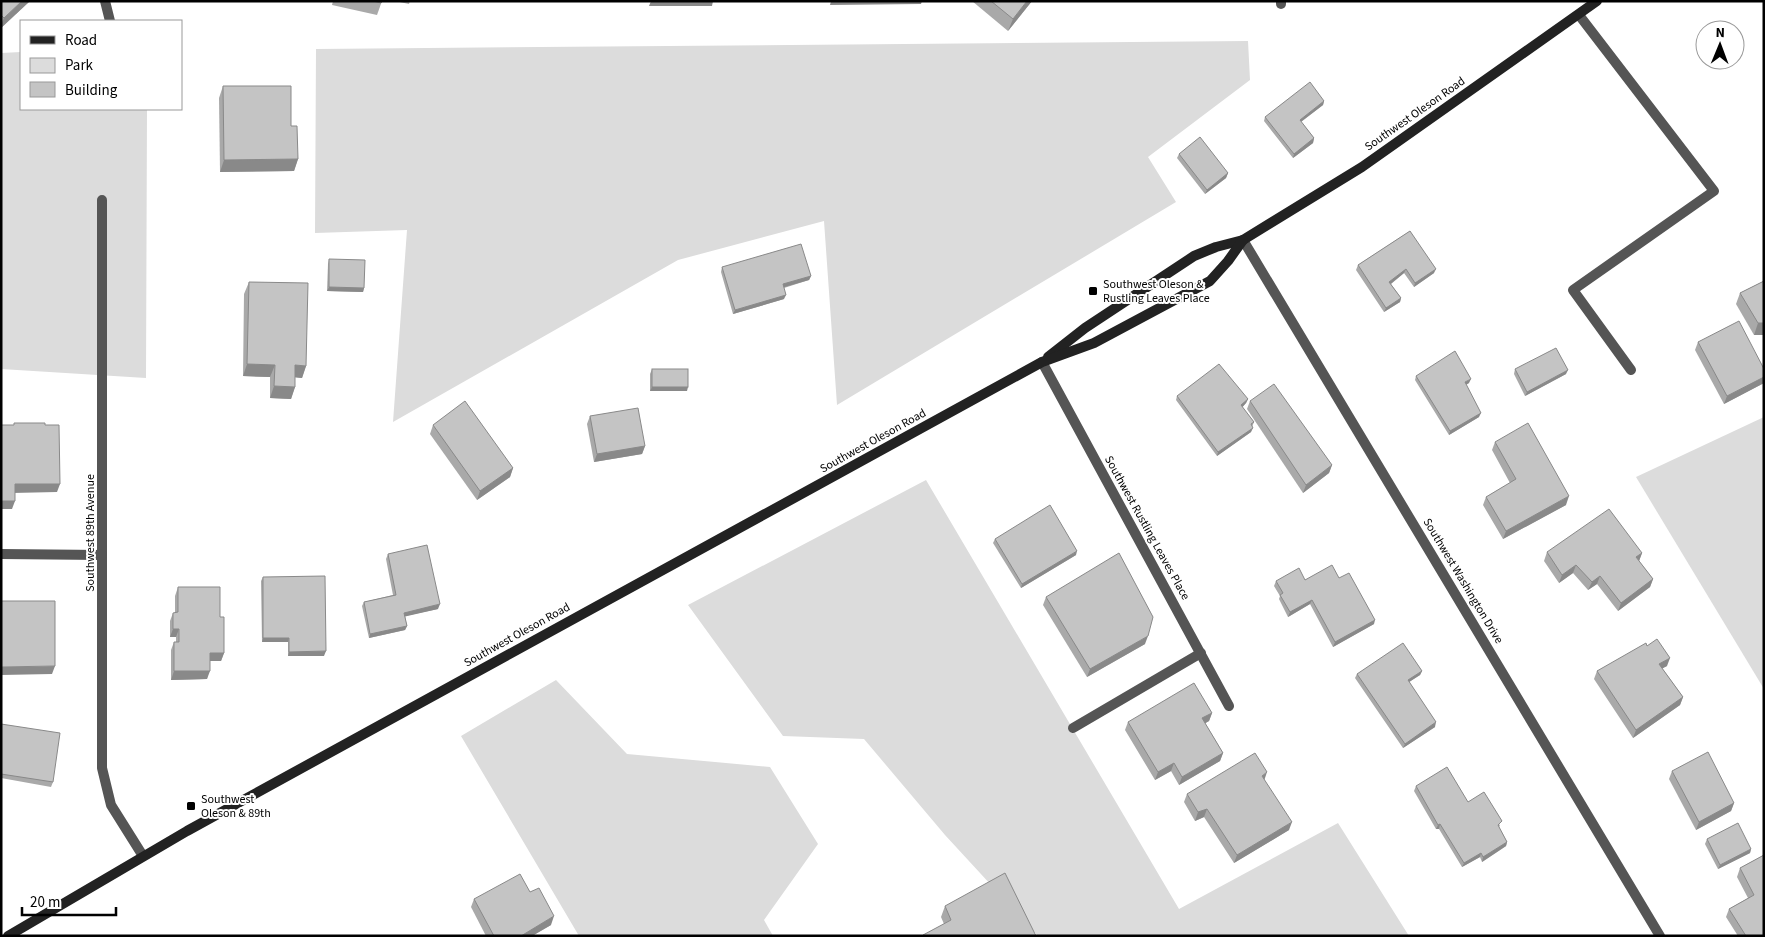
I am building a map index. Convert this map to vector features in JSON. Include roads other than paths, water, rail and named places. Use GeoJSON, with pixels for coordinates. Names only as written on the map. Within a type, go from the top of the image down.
{"type":"FeatureCollection","features":[{"type":"Feature","properties":{"kind":"main road","name":"Southwest Oleson Road"},"geometry":{"type":"LineString","coordinates":[[1042,362],[1085,328],[1194,256],[1216,247],[1243,240],[1362,167],[1597,1]]}},
{"type":"Feature","properties":{"kind":"main road","name":"Southwest Oleson Road"},"geometry":{"type":"LineString","coordinates":[[8,936],[143,856],[1042,362],[1094,343],[1210,281],[1243,240]]}},
{"type":"Feature","properties":{"kind":"street"},"geometry":{"type":"LineString","coordinates":[[105,1],[110,20]]}},
{"type":"Feature","properties":{"kind":"street"},"geometry":{"type":"LineString","coordinates":[[1579,15],[1714,191],[1573,290],[1630,370]]}},
{"type":"Feature","properties":{"kind":"street","name":"Southwest 89th Avenue"},"geometry":{"type":"LineString","coordinates":[[102,200],[102,768],[111,805],[143,856]]}},
{"type":"Feature","properties":{"kind":"street","name":"Southwest Washington Drive"},"geometry":{"type":"LineString","coordinates":[[1243,240],[1300,332],[1660,936]]}},
{"type":"Feature","properties":{"kind":"street","name":"Southwest Rustling Leaves Place"},"geometry":{"type":"LineString","coordinates":[[1042,362],[1229,706]]}},
{"type":"Feature","properties":{"kind":"street"},"geometry":{"type":"LineString","coordinates":[[1,554],[102,555]]}},
{"type":"Feature","properties":{"kind":"street"},"geometry":{"type":"LineString","coordinates":[[1072,728],[1201,653]]}},
{"type":"Feature","properties":{"kind":"place","name":"Southwest Oleson & Rustling Leaves Place"},"geometry":{"type":"Point","coordinates":[1093,291]}},
{"type":"Feature","properties":{"kind":"place","name":"Southwest Oleson & 89th"},"geometry":{"type":"Point","coordinates":[191,806]}}]}
